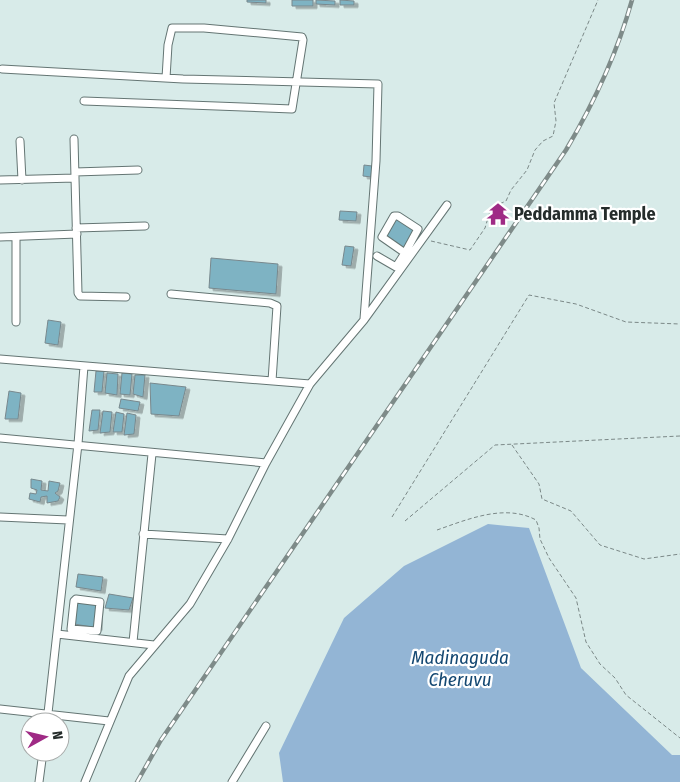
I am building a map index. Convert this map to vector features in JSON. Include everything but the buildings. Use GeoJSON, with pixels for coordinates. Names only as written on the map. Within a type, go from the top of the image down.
{"type":"FeatureCollection","features":[{"type":"Feature","properties":{"kind":"street"},"geometry":{"type":"LineString","coordinates":[[84,101],[288,110],[294,107],[302,37],[185,27],[172,28],[170,30],[166,78]]}},
{"type":"Feature","properties":{"kind":"street"},"geometry":{"type":"LineString","coordinates":[[2,69],[166,78],[378,84],[376,161],[364,320]]}},
{"type":"Feature","properties":{"kind":"street"},"geometry":{"type":"LineString","coordinates":[[74,139],[76,231],[80,296],[126,297]]}},
{"type":"Feature","properties":{"kind":"street"},"geometry":{"type":"LineString","coordinates":[[20,141],[22,180]]}},
{"type":"Feature","properties":{"kind":"street"},"geometry":{"type":"LineString","coordinates":[[0,180],[22,180],[138,170]]}},
{"type":"Feature","properties":{"kind":"street"},"geometry":{"type":"LineString","coordinates":[[85,782],[129,676],[190,604],[228,539],[266,463],[310,384],[364,320],[406,255],[430,223],[447,205]]}},
{"type":"Feature","properties":{"kind":"street"},"geometry":{"type":"LineString","coordinates":[[435,207],[442,212]]}},
{"type":"Feature","properties":{"kind":"street"},"geometry":{"type":"LineString","coordinates":[[406,255],[382,236],[395,216],[418,229],[419,240]]}},
{"type":"Feature","properties":{"kind":"street"},"geometry":{"type":"LineString","coordinates":[[0,237],[145,226]]}},
{"type":"Feature","properties":{"kind":"street"},"geometry":{"type":"LineString","coordinates":[[16,237],[16,322]]}},
{"type":"Feature","properties":{"kind":"street"},"geometry":{"type":"LineString","coordinates":[[378,256],[398,269]]}},
{"type":"Feature","properties":{"kind":"street"},"geometry":{"type":"LineString","coordinates":[[171,294],[275,304],[278,310],[272,381]]}},
{"type":"Feature","properties":{"kind":"street"},"geometry":{"type":"LineString","coordinates":[[0,359],[310,384]]}},
{"type":"Feature","properties":{"kind":"street"},"geometry":{"type":"LineString","coordinates":[[0,709],[48,712],[78,444],[84,366]]}},
{"type":"Feature","properties":{"kind":"street"},"geometry":{"type":"LineString","coordinates":[[0,438],[78,444],[152,454],[266,463]]}},
{"type":"Feature","properties":{"kind":"street"},"geometry":{"type":"LineString","coordinates":[[133,642],[152,454]]}},
{"type":"Feature","properties":{"kind":"street"},"geometry":{"type":"LineString","coordinates":[[0,517],[68,520]]}},
{"type":"Feature","properties":{"kind":"street"},"geometry":{"type":"LineString","coordinates":[[143,534],[228,539]]}},
{"type":"Feature","properties":{"kind":"street"},"geometry":{"type":"LineString","coordinates":[[57,631],[90,634],[98,630],[101,604],[99,601],[74,600],[70,629]]}},
{"type":"Feature","properties":{"kind":"street"},"geometry":{"type":"LineString","coordinates":[[57,631],[70,629],[154,645]]}},
{"type":"Feature","properties":{"kind":"street"},"geometry":{"type":"LineString","coordinates":[[70,715],[109,721]]}},
{"type":"Feature","properties":{"kind":"street"},"geometry":{"type":"LineString","coordinates":[[232,782],[266,726]]}},
{"type":"Feature","properties":{"kind":"street"},"geometry":{"type":"LineString","coordinates":[[39,782],[42,762]]}},
{"type":"Feature","properties":{"kind":"path"},"geometry":{"type":"LineString","coordinates":[[419,240],[470,250],[485,228],[491,208],[506,201],[510,190],[527,170],[535,150],[542,141],[552,136],[556,121],[554,103],[598,0]]}},
{"type":"Feature","properties":{"kind":"path"},"geometry":{"type":"LineString","coordinates":[[392,517],[529,295],[576,304],[626,322],[680,324]]}},
{"type":"Feature","properties":{"kind":"path"},"geometry":{"type":"LineString","coordinates":[[405,521],[495,445],[680,436]]}},
{"type":"Feature","properties":{"kind":"path"},"geometry":{"type":"LineString","coordinates":[[512,444],[540,484],[542,499],[571,511],[600,545],[644,559],[680,554]]}},
{"type":"Feature","properties":{"kind":"path"},"geometry":{"type":"LineString","coordinates":[[437,530],[479,515],[520,515],[536,520],[540,539],[549,558],[576,598],[586,642],[600,664],[615,678],[626,695],[680,738]]}},
{"type":"Feature","properties":{"kind":"water","name":"Madinaguda Cheruvu"},"geometry":{"type":"Polygon","coordinates":[[[488,524],[529,528],[581,668],[672,755],[680,755],[680,782],[283,782],[279,753],[344,618],[404,566],[488,524]]]}},
{"type":"Feature","properties":{"kind":"railway"},"geometry":{"type":"LineString","coordinates":[[137,782],[161,740],[566,150],[604,78],[632,0]]}},
{"type":"Feature","properties":{"kind":"place","name":"Peddamma Temple"},"geometry":{"type":"Point","coordinates":[498,214]}}]}
